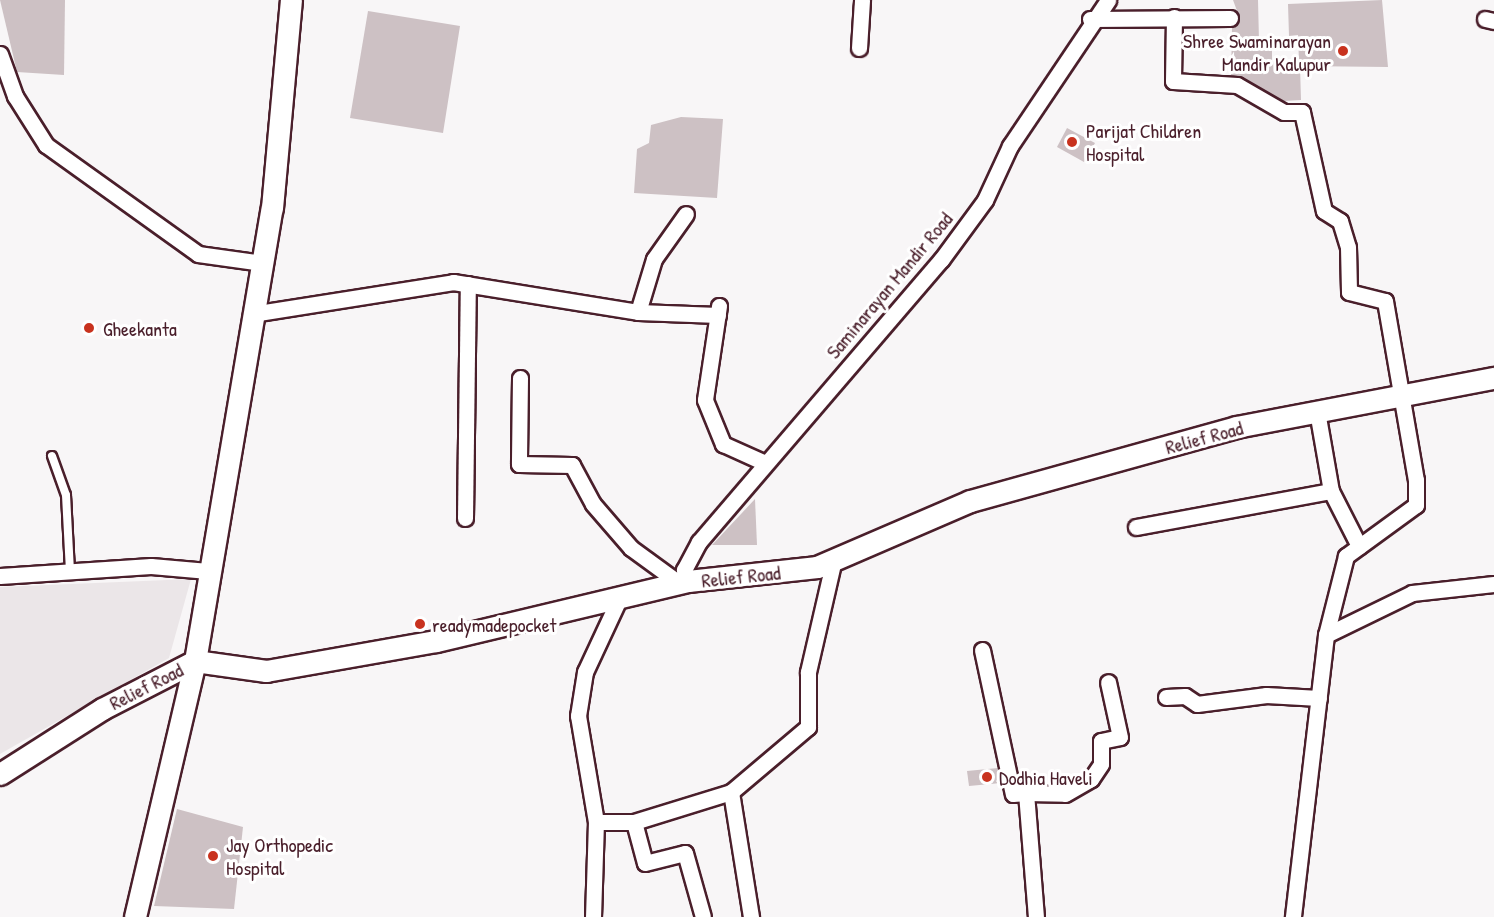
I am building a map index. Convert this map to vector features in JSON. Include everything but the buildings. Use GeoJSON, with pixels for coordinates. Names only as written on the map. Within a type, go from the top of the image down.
{"type":"FeatureCollection","features":[{"type":"Feature","properties":{"kind":"main road"},"geometry":{"type":"LineString","coordinates":[[135,917],[195,661],[208,571],[262,263],[291,0]]}},
{"type":"Feature","properties":{"kind":"main road","name":"Relief Road"},"geometry":{"type":"LineString","coordinates":[[0,774],[102,709],[195,661],[266,671],[436,641],[684,582],[817,567],[970,501],[1236,427],[1400,394],[1494,378]]}},
{"type":"Feature","properties":{"kind":"street"},"geometry":{"type":"LineString","coordinates":[[859,48],[862,0]]}},
{"type":"Feature","properties":{"kind":"street","name":"Saminarayan Mandir Road"},"geometry":{"type":"LineString","coordinates":[[684,582],[684,570],[699,542],[941,260],[986,200],[1010,146],[1102,2]]}},
{"type":"Feature","properties":{"kind":"street"},"geometry":{"type":"LineString","coordinates":[[1174,17],[1173,81],[1237,86],[1284,112],[1302,112],[1324,211],[1340,221],[1348,247],[1349,292],[1385,301],[1416,505],[1346,556],[1326,635],[1293,917]]}},
{"type":"Feature","properties":{"kind":"street"},"geometry":{"type":"LineString","coordinates":[[1090,19],[1230,18]]}},
{"type":"Feature","properties":{"kind":"street"},"geometry":{"type":"LineString","coordinates":[[0,54],[15,96],[46,145],[198,254],[262,263]]}},
{"type":"Feature","properties":{"kind":"street"},"geometry":{"type":"LineString","coordinates":[[638,312],[654,259],[686,214]]}},
{"type":"Feature","properties":{"kind":"street"},"geometry":{"type":"LineString","coordinates":[[252,314],[453,282],[638,312],[718,311],[705,400],[723,444],[765,463]]}},
{"type":"Feature","properties":{"kind":"street"},"geometry":{"type":"LineString","coordinates":[[465,518],[468,284]]}},
{"type":"Feature","properties":{"kind":"street"},"geometry":{"type":"LineString","coordinates":[[520,378],[519,464],[572,465],[592,504],[631,548],[684,582]]}},
{"type":"Feature","properties":{"kind":"street"},"geometry":{"type":"LineString","coordinates":[[1317,411],[1331,491],[1359,546]]}},
{"type":"Feature","properties":{"kind":"street"},"geometry":{"type":"LineString","coordinates":[[1136,527],[1331,491]]}},
{"type":"Feature","properties":{"kind":"street"},"geometry":{"type":"LineString","coordinates":[[596,822],[634,822],[731,792],[808,727],[808,672],[834,559]]}},
{"type":"Feature","properties":{"kind":"street"},"geometry":{"type":"LineString","coordinates":[[0,576],[152,566],[208,571]]}},
{"type":"Feature","properties":{"kind":"street"},"geometry":{"type":"LineString","coordinates":[[1326,635],[1412,593],[1494,584]]}},
{"type":"Feature","properties":{"kind":"street"},"geometry":{"type":"LineString","coordinates":[[593,917],[596,822],[578,716],[585,672],[620,597]]}},
{"type":"Feature","properties":{"kind":"street"},"geometry":{"type":"LineString","coordinates":[[982,650],[1013,794],[1065,794],[1091,779],[1101,764],[1101,741],[1120,737],[1108,682]]}},
{"type":"Feature","properties":{"kind":"street"},"geometry":{"type":"LineString","coordinates":[[1167,697],[1185,696],[1197,704],[1266,695],[1319,698]]}},
{"type":"Feature","properties":{"kind":"street"},"geometry":{"type":"LineString","coordinates":[[731,792],[751,917]]}},
{"type":"Feature","properties":{"kind":"street"},"geometry":{"type":"LineString","coordinates":[[1026,793],[1036,917]]}},
{"type":"Feature","properties":{"kind":"street"},"geometry":{"type":"LineString","coordinates":[[634,822],[645,863],[685,853],[703,917]]}},
{"type":"Feature","properties":{"kind":"lane"},"geometry":{"type":"LineString","coordinates":[[52,456],[66,495],[70,572]]}},
{"type":"Feature","properties":{"kind":"shaded area"},"geometry":{"type":"Polygon","coordinates":[[[191,579],[169,658],[0,754],[0,587],[191,579]]]}},
{"type":"Feature","properties":{"kind":"place","name":"Shree Swaminarayan Mandir Kalupur"},"geometry":{"type":"Point","coordinates":[1343,51]}},
{"type":"Feature","properties":{"kind":"place","name":"Parijat Children Hospital"},"geometry":{"type":"Point","coordinates":[1072,142]}},
{"type":"Feature","properties":{"kind":"place","name":"Gheekanta"},"geometry":{"type":"Point","coordinates":[89,328]}},
{"type":"Feature","properties":{"kind":"place","name":"readymadepocket"},"geometry":{"type":"Point","coordinates":[420,624]}},
{"type":"Feature","properties":{"kind":"place","name":"Dodhia Haveli"},"geometry":{"type":"Point","coordinates":[987,777]}},
{"type":"Feature","properties":{"kind":"place","name":"Jay Orthopedic Hospital"},"geometry":{"type":"Point","coordinates":[213,856]}}]}
